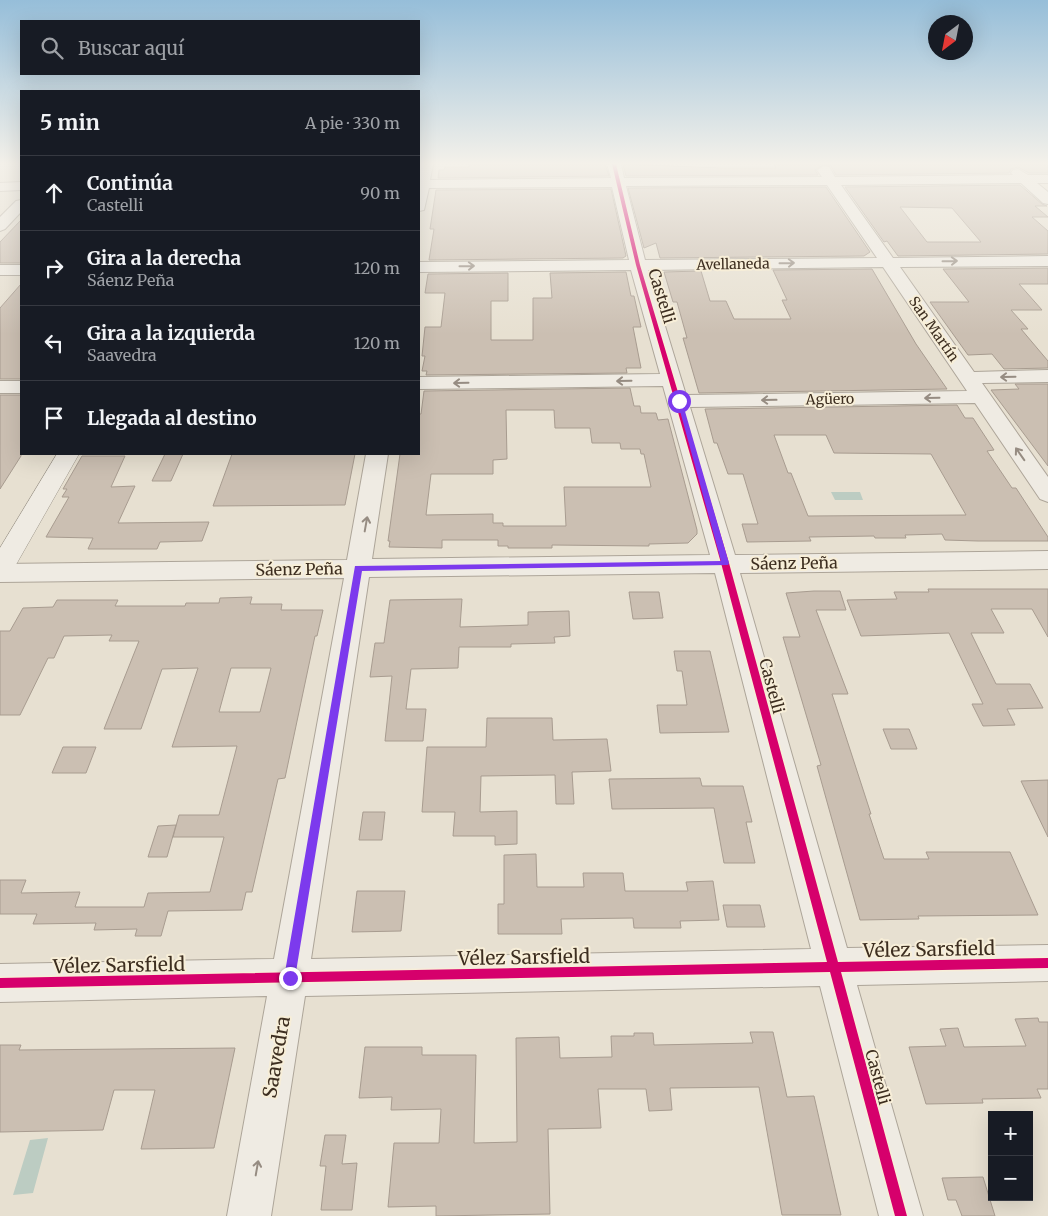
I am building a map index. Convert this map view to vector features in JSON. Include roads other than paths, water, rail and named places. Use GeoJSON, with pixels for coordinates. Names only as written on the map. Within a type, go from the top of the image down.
{"type":"FeatureCollection","features":[{"type":"Feature","properties":{"kind":"main road"},"geometry":{"type":"LineString","coordinates":[[0,571],[67,455]]}},
{"type":"Feature","properties":{"kind":"street","name":"Castelli"},"geometry":{"type":"LineString","coordinates":[[627,221],[638,265],[725,563],[901,1216]]}},
{"type":"Feature","properties":{"kind":"street","name":"San Martín"},"geometry":{"type":"LineString","coordinates":[[859,221],[1048,494]]}},
{"type":"Feature","properties":{"kind":"street","name":"Avellaneda"},"geometry":{"type":"LineString","coordinates":[[420,267],[1048,260]]}},
{"type":"Feature","properties":{"kind":"street"},"geometry":{"type":"LineString","coordinates":[[0,270],[20,270]]}},
{"type":"Feature","properties":{"kind":"street"},"geometry":{"type":"LineString","coordinates":[[967,378],[1048,376]]}},
{"type":"Feature","properties":{"kind":"street","name":"Agüero"},"geometry":{"type":"LineString","coordinates":[[420,383],[981,397]]}},
{"type":"Feature","properties":{"kind":"street"},"geometry":{"type":"LineString","coordinates":[[0,387],[20,387]]}},
{"type":"Feature","properties":{"kind":"street","name":"Saavedra"},"geometry":{"type":"LineString","coordinates":[[249,1216],[377,455]]}},
{"type":"Feature","properties":{"kind":"street","name":"Sáenz Peña"},"geometry":{"type":"LineString","coordinates":[[0,571],[1048,560]]}},
{"type":"Feature","properties":{"kind":"street","name":"Vélez Sarsfield"},"geometry":{"type":"LineString","coordinates":[[0,983],[1048,963]]}}]}
